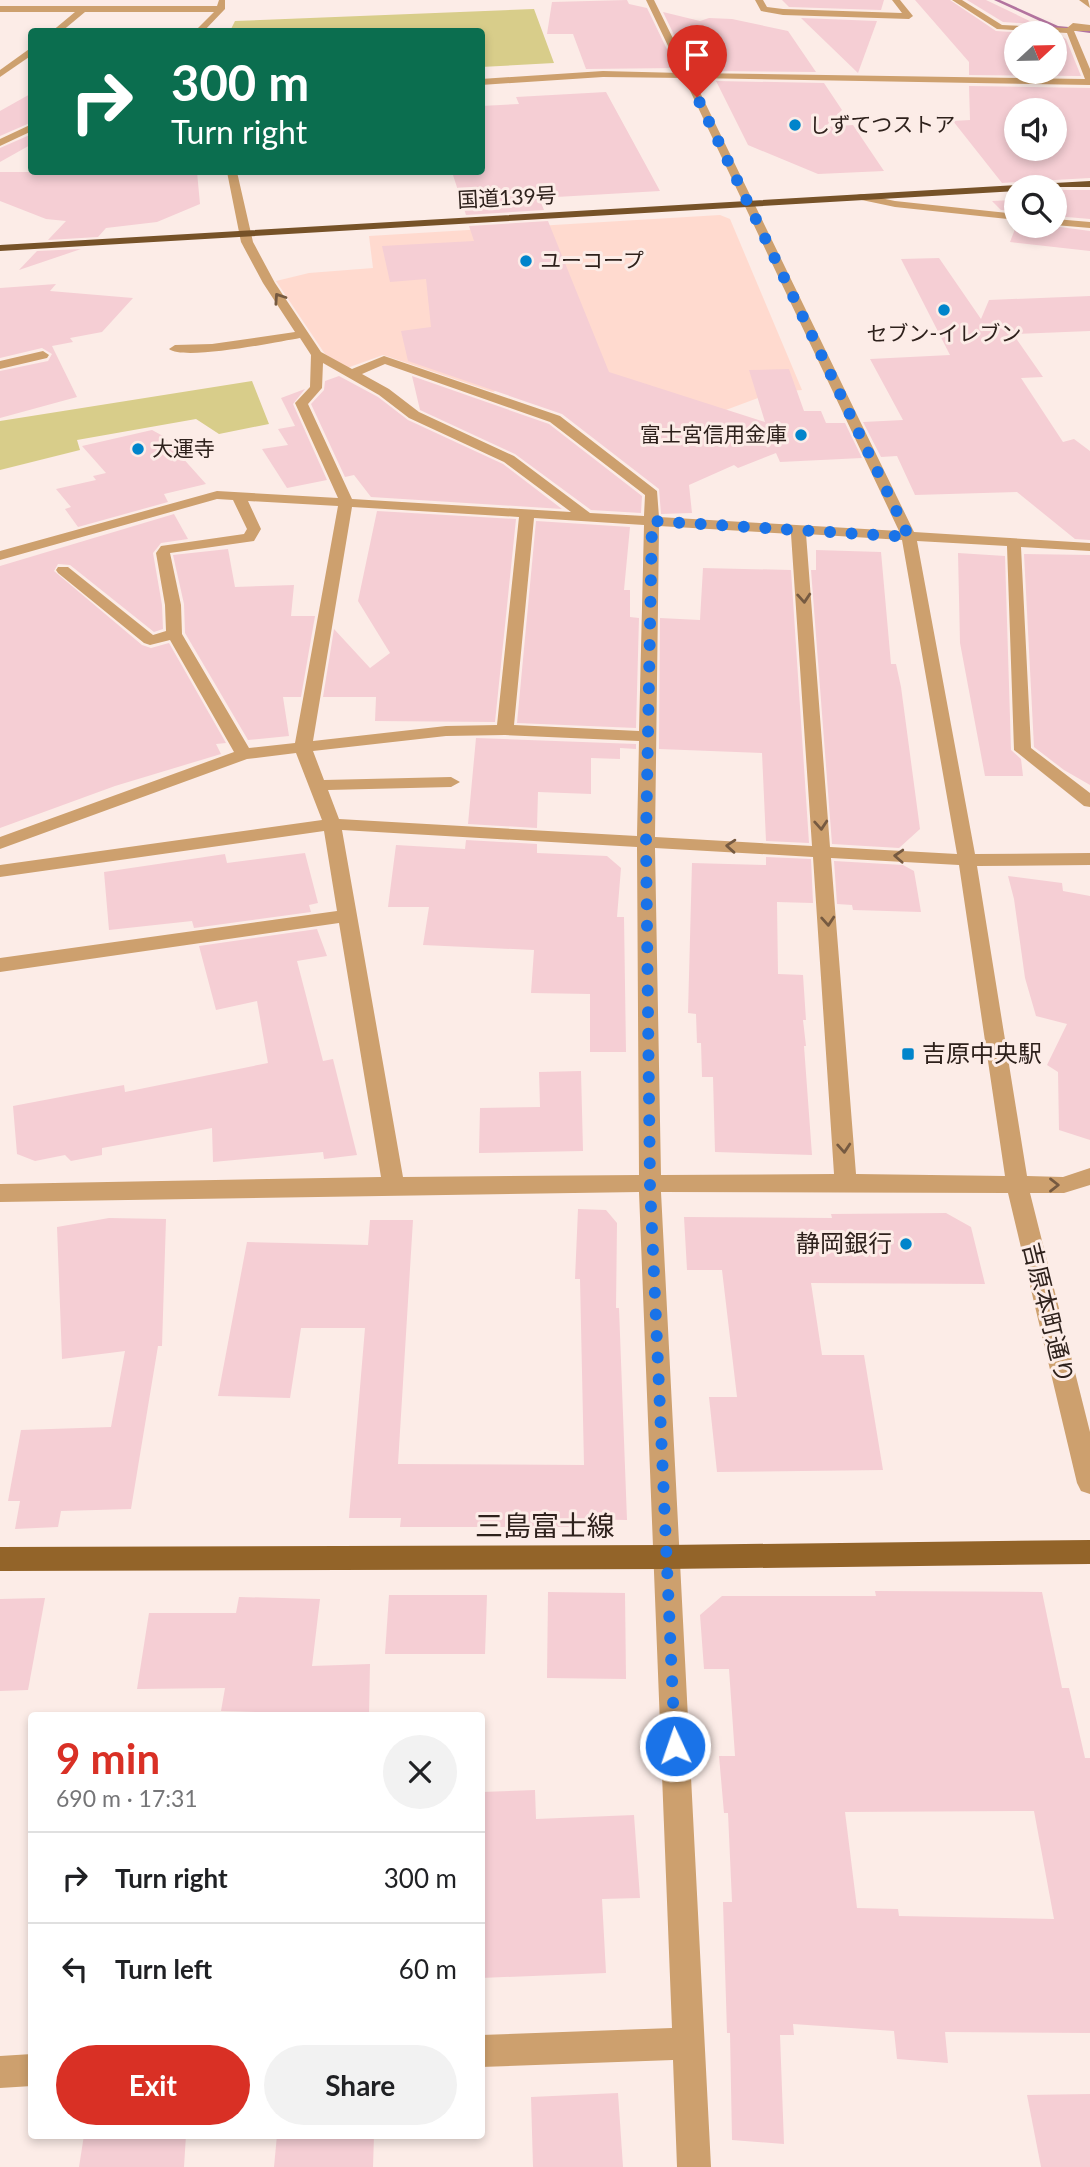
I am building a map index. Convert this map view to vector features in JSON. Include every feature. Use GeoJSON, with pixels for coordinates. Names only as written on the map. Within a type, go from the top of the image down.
{"type":"FeatureCollection","features":[{"type":"Feature","properties":{"kind":"highway"},"geometry":{"type":"LineString","coordinates":[[1067,185],[1090,184]]}},
{"type":"Feature","properties":{"kind":"highway","name":"国道139号"},"geometry":{"type":"LineString","coordinates":[[0,248],[1004,189]]}},
{"type":"Feature","properties":{"kind":"main road","name":"三島富士線"},"geometry":{"type":"LineString","coordinates":[[0,1559],[667,1557],[1090,1552]]}},
{"type":"Feature","properties":{"kind":"street","name":"吉原本町通り"},"geometry":{"type":"LineString","coordinates":[[650,0],[909,537],[967,860],[1017,1184],[1090,1483]]}},
{"type":"Feature","properties":{"kind":"street"},"geometry":{"type":"LineString","coordinates":[[759,0],[764,9],[783,12],[909,16],[896,0]]}},
{"type":"Feature","properties":{"kind":"street"},"geometry":{"type":"LineString","coordinates":[[956,0],[1000,27],[1071,30],[1090,28]]}},
{"type":"Feature","properties":{"kind":"street"},"geometry":{"type":"LineString","coordinates":[[1083,0],[1090,6]]}},
{"type":"Feature","properties":{"kind":"street"},"geometry":{"type":"LineString","coordinates":[[0,9],[82,10],[111,5],[222,5]]}},
{"type":"Feature","properties":{"kind":"street"},"geometry":{"type":"LineString","coordinates":[[210,28],[222,5]]}},
{"type":"Feature","properties":{"kind":"street"},"geometry":{"type":"LineString","coordinates":[[60,28],[82,10]]}},
{"type":"Feature","properties":{"kind":"street"},"geometry":{"type":"LineString","coordinates":[[203,28],[213,20]]}},
{"type":"Feature","properties":{"kind":"street"},"geometry":{"type":"LineString","coordinates":[[485,82],[603,74],[1090,81],[1071,30]]}},
{"type":"Feature","properties":{"kind":"street"},"geometry":{"type":"LineString","coordinates":[[0,74],[28,53]]}},
{"type":"Feature","properties":{"kind":"street"},"geometry":{"type":"LineString","coordinates":[[0,143],[28,129]]}},
{"type":"Feature","properties":{"kind":"street"},"geometry":{"type":"LineString","coordinates":[[233,175],[244,233],[269,283],[317,355],[384,392],[414,415],[509,459],[584,515]]}},
{"type":"Feature","properties":{"kind":"street"},"geometry":{"type":"LineString","coordinates":[[861,197],[895,204],[1004,217]]}},
{"type":"Feature","properties":{"kind":"street"},"geometry":{"type":"LineString","coordinates":[[1067,223],[1090,225]]}},
{"type":"Feature","properties":{"kind":"street"},"geometry":{"type":"LineString","coordinates":[[175,349],[212,348],[303,334]]}},
{"type":"Feature","properties":{"kind":"street"},"geometry":{"type":"LineString","coordinates":[[0,365],[43,355]]}},
{"type":"Feature","properties":{"kind":"street"},"geometry":{"type":"LineString","coordinates":[[317,355],[316,388],[301,403],[346,501],[303,748],[332,824],[393,1185]]}},
{"type":"Feature","properties":{"kind":"street"},"geometry":{"type":"LineString","coordinates":[[352,374],[384,360],[555,419],[652,494],[646,840],[650,1185],[694,2167]]}},
{"type":"Feature","properties":{"kind":"street"},"geometry":{"type":"LineString","coordinates":[[0,556],[217,495],[584,515],[1014,545],[1090,547]]}},
{"type":"Feature","properties":{"kind":"street"},"geometry":{"type":"LineString","coordinates":[[238,495],[254,529],[249,538],[166,549],[163,553],[173,605],[174,634],[244,754]]}},
{"type":"Feature","properties":{"kind":"street"},"geometry":{"type":"LineString","coordinates":[[505,730],[527,512]]}},
{"type":"Feature","properties":{"kind":"street"},"geometry":{"type":"LineString","coordinates":[[798,530],[824,853],[846,1182]]}},
{"type":"Feature","properties":{"kind":"street"},"geometry":{"type":"LineString","coordinates":[[1014,545],[1023,750],[1090,802]]}},
{"type":"Feature","properties":{"kind":"street"},"geometry":{"type":"LineString","coordinates":[[63,570],[150,640],[174,634]]}},
{"type":"Feature","properties":{"kind":"street"},"geometry":{"type":"LineString","coordinates":[[0,842],[244,754],[446,731],[505,730],[647,736]]}},
{"type":"Feature","properties":{"kind":"street"},"geometry":{"type":"LineString","coordinates":[[319,785],[451,782]]}},
{"type":"Feature","properties":{"kind":"street"},"geometry":{"type":"LineString","coordinates":[[0,871],[332,824],[967,860],[1090,859]]}},
{"type":"Feature","properties":{"kind":"street"},"geometry":{"type":"LineString","coordinates":[[0,965],[347,916]]}},
{"type":"Feature","properties":{"kind":"street"},"geometry":{"type":"LineString","coordinates":[[0,1193],[393,1185],[846,1182],[1064,1185],[1090,1176]]}},
{"type":"Feature","properties":{"kind":"street"},"geometry":{"type":"LineString","coordinates":[[485,2051],[689,2043]]}},
{"type":"Feature","properties":{"kind":"street"},"geometry":{"type":"LineString","coordinates":[[0,2072],[28,2070]]}},
{"type":"Feature","properties":{"kind":"shaded area"},"geometry":{"type":"Polygon","coordinates":[[[534,9],[554,63],[485,67],[485,28],[232,28],[235,21],[534,9]]]}},
{"type":"Feature","properties":{"kind":"shaded area"},"geometry":{"type":"Polygon","coordinates":[[[720,215],[730,219],[802,390],[774,392],[672,430],[518,379],[493,392],[383,355],[347,368],[325,354],[276,281],[309,273],[373,268],[369,236],[720,215]]]}},
{"type":"Feature","properties":{"kind":"shaded area"},"geometry":{"type":"Polygon","coordinates":[[[252,381],[269,424],[219,434],[196,419],[77,440],[80,450],[0,470],[0,421],[252,381]]]}},
{"type":"Feature","properties":{"kind":"building"},"geometry":{"type":"Polygon","coordinates":[[[627,0],[629,4],[647,8],[676,68],[586,69],[573,34],[547,34],[552,2],[627,0]]]}},
{"type":"Feature","properties":{"kind":"building"},"geometry":{"type":"Polygon","coordinates":[[[782,0],[884,0],[881,10],[789,7],[782,0]]]}},
{"type":"Feature","properties":{"kind":"building"},"geometry":{"type":"Polygon","coordinates":[[[915,0],[950,0],[996,31],[1004,32],[1004,75],[969,75],[969,62],[915,0]]]}},
{"type":"Feature","properties":{"kind":"building"},"geometry":{"type":"Polygon","coordinates":[[[967,0],[986,0],[1030,21],[1003,22],[967,0]]]}},
{"type":"Feature","properties":{"kind":"building"},"geometry":{"type":"Polygon","coordinates":[[[663,12],[700,21],[709,18],[732,19],[788,31],[816,72],[710,71],[708,67],[690,68],[663,12]]]}},
{"type":"Feature","properties":{"kind":"building"},"geometry":{"type":"Polygon","coordinates":[[[801,18],[877,21],[858,73],[801,18]]]}},
{"type":"Feature","properties":{"kind":"building"},"geometry":{"type":"Polygon","coordinates":[[[1068,44],[1081,76],[1068,76],[1068,44]]]}},
{"type":"Feature","properties":{"kind":"building","name":"しずてつストア"},"geometry":{"type":"Polygon","coordinates":[[[716,81],[824,83],[842,110],[825,127],[853,125],[884,171],[818,174],[748,145],[716,81]]]}},
{"type":"Feature","properties":{"kind":"building"},"geometry":{"type":"Polygon","coordinates":[[[969,86],[1090,88],[1090,178],[1067,179],[1067,175],[1004,175],[1002,183],[953,121],[970,120],[969,86]]]}},
{"type":"Feature","properties":{"kind":"building"},"geometry":{"type":"Polygon","coordinates":[[[606,92],[660,191],[539,198],[544,210],[466,215],[453,175],[485,175],[485,106],[519,104],[516,97],[606,92]]]}},
{"type":"Feature","properties":{"kind":"building"},"geometry":{"type":"Polygon","coordinates":[[[28,95],[28,124],[0,136],[0,111],[28,95]]]}},
{"type":"Feature","properties":{"kind":"building"},"geometry":{"type":"Polygon","coordinates":[[[28,136],[28,146],[0,162],[0,148],[28,136]]]}},
{"type":"Feature","properties":{"kind":"building"},"geometry":{"type":"Polygon","coordinates":[[[0,172],[28,172],[28,175],[197,175],[200,204],[157,222],[106,228],[98,237],[48,240],[66,221],[46,219],[0,201],[0,172]]]}},
{"type":"Feature","properties":{"kind":"building"},"geometry":{"type":"Polygon","coordinates":[[[1067,190],[1090,190],[1090,219],[1067,217],[1067,190]]]}},
{"type":"Feature","properties":{"kind":"building"},"geometry":{"type":"Polygon","coordinates":[[[1004,200],[1004,210],[1001,210],[992,201],[1004,200]]]}},
{"type":"Feature","properties":{"kind":"building"},"geometry":{"type":"Polygon","coordinates":[[[548,221],[609,372],[765,422],[749,370],[789,369],[804,411],[821,411],[826,423],[845,423],[862,458],[780,462],[776,453],[738,468],[734,465],[689,485],[692,513],[661,514],[659,489],[562,414],[408,361],[401,331],[431,327],[426,279],[390,282],[382,246],[474,241],[469,226],[548,221]]]}},
{"type":"Feature","properties":{"kind":"building"},"geometry":{"type":"Polygon","coordinates":[[[1067,228],[1090,231],[1090,251],[1010,242],[1012,238],[1067,238],[1067,228]]]}},
{"type":"Feature","properties":{"kind":"building"},"geometry":{"type":"Polygon","coordinates":[[[81,249],[19,270],[37,251],[81,249]]]}},
{"type":"Feature","properties":{"kind":"building"},"geometry":{"type":"Polygon","coordinates":[[[939,258],[981,319],[989,300],[1090,296],[1090,331],[1013,334],[1043,377],[1021,378],[1063,442],[1074,439],[1090,451],[1090,540],[1075,539],[1017,492],[915,495],[897,456],[881,457],[863,422],[903,420],[870,359],[950,355],[901,259],[939,258]]]}},
{"type":"Feature","properties":{"kind":"building"},"geometry":{"type":"Polygon","coordinates":[[[56,284],[50,291],[133,298],[102,332],[70,338],[73,342],[52,346],[77,397],[0,418],[0,371],[48,361],[52,354],[42,348],[0,358],[0,288],[56,284]]]}},
{"type":"Feature","properties":{"kind":"building"},"geometry":{"type":"Polygon","coordinates":[[[339,376],[378,397],[408,420],[503,464],[562,509],[371,497],[354,475],[345,477],[311,404],[324,390],[325,381],[339,376]]]}},
{"type":"Feature","properties":{"kind":"building"},"geometry":{"type":"Polygon","coordinates":[[[412,376],[549,424],[642,496],[641,513],[591,510],[515,454],[420,410],[412,376]]]}},
{"type":"Feature","properties":{"kind":"building"},"geometry":{"type":"Polygon","coordinates":[[[305,389],[293,404],[327,480],[287,488],[262,449],[288,445],[278,429],[295,426],[281,398],[305,389]]]}},
{"type":"Feature","properties":{"kind":"building"},"geometry":{"type":"Polygon","coordinates":[[[152,430],[163,436],[206,484],[164,494],[168,502],[78,527],[65,509],[71,507],[56,489],[96,480],[93,476],[106,473],[82,446],[152,430]]]}},
{"type":"Feature","properties":{"kind":"building"},"geometry":{"type":"Polygon","coordinates":[[[377,511],[516,519],[495,722],[375,721],[376,697],[323,697],[334,629],[370,668],[390,653],[358,601],[377,511]]]}},
{"type":"Feature","properties":{"kind":"building"},"geometry":{"type":"Polygon","coordinates":[[[174,514],[188,539],[161,543],[153,553],[162,605],[163,629],[154,632],[70,565],[58,564],[54,571],[142,645],[151,648],[169,643],[226,743],[216,744],[221,754],[115,786],[0,828],[0,566],[174,514]]]}},
{"type":"Feature","properties":{"kind":"building"},"geometry":{"type":"Polygon","coordinates":[[[536,521],[630,527],[624,590],[630,590],[630,617],[639,618],[636,728],[517,723],[536,521]]]}},
{"type":"Feature","properties":{"kind":"building"},"geometry":{"type":"Polygon","coordinates":[[[228,549],[235,587],[294,585],[291,616],[315,616],[301,697],[283,697],[289,736],[248,740],[185,633],[184,604],[173,555],[228,549]]]}},
{"type":"Feature","properties":{"kind":"building"},"geometry":{"type":"Polygon","coordinates":[[[816,550],[881,552],[891,664],[896,664],[901,687],[920,829],[899,848],[832,844],[811,570],[816,570],[816,550]]]}},
{"type":"Feature","properties":{"kind":"building"},"geometry":{"type":"Polygon","coordinates":[[[958,553],[1005,556],[1011,750],[1021,759],[1023,776],[985,776],[960,643],[958,553]]]}},
{"type":"Feature","properties":{"kind":"building"},"geometry":{"type":"Polygon","coordinates":[[[1024,554],[1090,555],[1090,785],[1064,770],[1034,747],[1024,554]]]}},
{"type":"Feature","properties":{"kind":"building"},"geometry":{"type":"Polygon","coordinates":[[[703,568],[791,570],[809,843],[766,841],[762,753],[659,749],[660,618],[700,620],[703,568]]]}},
{"type":"Feature","properties":{"kind":"building"},"geometry":{"type":"Polygon","coordinates":[[[476,738],[636,744],[636,749],[620,748],[620,759],[591,758],[591,794],[538,792],[537,828],[468,824],[476,738]]]}},
{"type":"Feature","properties":{"kind":"building"},"geometry":{"type":"Polygon","coordinates":[[[466,840],[537,844],[537,853],[607,856],[621,868],[617,917],[624,917],[626,1052],[590,1052],[590,994],[531,993],[534,950],[423,945],[429,907],[388,907],[396,845],[465,849],[466,840]]]}},
{"type":"Feature","properties":{"kind":"building"},"geometry":{"type":"Polygon","coordinates":[[[305,853],[318,903],[309,905],[311,912],[194,928],[192,921],[109,930],[104,872],[225,854],[227,863],[305,853]]]}},
{"type":"Feature","properties":{"kind":"building"},"geometry":{"type":"Polygon","coordinates":[[[766,857],[811,859],[813,903],[777,902],[778,974],[803,975],[806,1020],[803,1020],[804,1046],[812,1155],[715,1152],[713,1077],[702,1077],[701,1043],[697,1043],[696,1014],[688,1013],[692,863],[766,865],[766,857]]]}},
{"type":"Feature","properties":{"kind":"building"},"geometry":{"type":"Polygon","coordinates":[[[834,861],[903,865],[914,871],[921,912],[853,910],[852,905],[837,904],[834,861]]]}},
{"type":"Feature","properties":{"kind":"building"},"geometry":{"type":"Polygon","coordinates":[[[1008,876],[1062,883],[1063,891],[1090,896],[1090,1140],[1059,1130],[1058,1072],[1047,1065],[1067,1024],[1036,1016],[1025,978],[1014,899],[1008,876]]]}},
{"type":"Feature","properties":{"kind":"building"},"geometry":{"type":"Polygon","coordinates":[[[317,929],[327,956],[297,961],[323,1061],[333,1059],[357,1155],[324,1159],[323,1152],[213,1162],[212,1128],[102,1148],[102,1155],[71,1161],[65,1155],[35,1161],[17,1154],[13,1106],[124,1085],[125,1092],[268,1063],[257,1001],[216,1010],[199,946],[317,929]]]}},
{"type":"Feature","properties":{"kind":"building"},"geometry":{"type":"Polygon","coordinates":[[[581,1071],[583,1151],[479,1153],[480,1108],[540,1107],[539,1072],[581,1071]]]}},
{"type":"Feature","properties":{"kind":"building"},"geometry":{"type":"Polygon","coordinates":[[[578,1209],[606,1210],[617,1223],[616,1308],[619,1308],[627,1520],[572,1519],[572,1527],[400,1527],[401,1518],[349,1518],[365,1328],[301,1328],[290,1398],[218,1396],[247,1242],[368,1245],[370,1220],[413,1220],[398,1464],[584,1465],[580,1279],[575,1279],[578,1209]]]}},
{"type":"Feature","properties":{"kind":"building"},"geometry":{"type":"Polygon","coordinates":[[[946,1213],[971,1227],[985,1284],[811,1283],[822,1355],[864,1355],[883,1470],[717,1472],[709,1397],[737,1397],[722,1270],[687,1270],[684,1217],[832,1218],[831,1214],[946,1213]]]}},
{"type":"Feature","properties":{"kind":"building"},"geometry":{"type":"Polygon","coordinates":[[[109,1218],[166,1219],[162,1346],[158,1346],[131,1509],[61,1511],[58,1527],[15,1529],[20,1501],[8,1501],[21,1430],[111,1427],[125,1351],[62,1359],[57,1227],[109,1218]]]}},
{"type":"Feature","properties":{"kind":"building"},"geometry":{"type":"Polygon","coordinates":[[[875,1591],[1042,1592],[1062,1688],[1069,1688],[1085,1758],[1090,1758],[1090,2033],[945,2032],[948,2063],[897,2059],[894,2031],[793,2024],[794,2035],[780,2035],[784,2144],[732,2140],[723,1902],[732,1902],[728,1813],[724,1813],[719,1756],[735,1756],[729,1669],[704,1669],[700,1615],[722,1596],[876,1596],[875,1591]],[[1034,1811],[845,1812],[857,1908],[898,1909],[899,1916],[1054,1919],[1034,1811]]]}},
{"type":"Feature","properties":{"kind":"building"},"geometry":{"type":"Polygon","coordinates":[[[548,1592],[625,1593],[626,1679],[547,1678],[548,1592]]]}},
{"type":"Feature","properties":{"kind":"building"},"geometry":{"type":"Polygon","coordinates":[[[389,1595],[487,1595],[485,1654],[385,1654],[389,1595]]]}},
{"type":"Feature","properties":{"kind":"building"},"geometry":{"type":"Polygon","coordinates":[[[239,1597],[320,1599],[312,1666],[370,1664],[369,1712],[221,1711],[225,1688],[137,1689],[149,1613],[236,1613],[239,1597]]]}},
{"type":"Feature","properties":{"kind":"building"},"geometry":{"type":"Polygon","coordinates":[[[45,1598],[28,1690],[0,1691],[0,1599],[45,1598]]]}},
{"type":"Feature","properties":{"kind":"building"},"geometry":{"type":"Polygon","coordinates":[[[535,1790],[536,1819],[634,1815],[640,1898],[602,1899],[606,1973],[485,1978],[485,1792],[535,1790]]]}},
{"type":"Feature","properties":{"kind":"building"},"geometry":{"type":"Polygon","coordinates":[[[618,2093],[623,2167],[533,2167],[531,2097],[618,2093]]]}},
{"type":"Feature","properties":{"kind":"building"},"geometry":{"type":"Polygon","coordinates":[[[1090,2094],[1090,2167],[1041,2167],[1027,2095],[1090,2094]]]}},
{"type":"Feature","properties":{"kind":"building"},"geometry":{"type":"Polygon","coordinates":[[[83,2139],[186,2139],[184,2167],[79,2167],[83,2139]]]}},
{"type":"Feature","properties":{"kind":"building"},"geometry":{"type":"Polygon","coordinates":[[[277,2139],[374,2139],[373,2167],[274,2167],[277,2139]]]}},
{"type":"Feature","properties":{"kind":"waterway"},"geometry":{"type":"LineString","coordinates":[[996,0],[1057,27],[1090,31]]}},
{"type":"Feature","properties":{"kind":"place","name":"しずてつストア"},"geometry":{"type":"Point","coordinates":[795,125]}},
{"type":"Feature","properties":{"kind":"place","name":"ユーコープ"},"geometry":{"type":"Point","coordinates":[526,261]}},
{"type":"Feature","properties":{"kind":"place","name":"セブン-イレブン"},"geometry":{"type":"Point","coordinates":[944,310]}},
{"type":"Feature","properties":{"kind":"place","name":"富士宮信用金庫"},"geometry":{"type":"Point","coordinates":[801,435]}},
{"type":"Feature","properties":{"kind":"place","name":"大運寺"},"geometry":{"type":"Point","coordinates":[138,449]}},
{"type":"Feature","properties":{"kind":"place","name":"吉原中央駅"},"geometry":{"type":"Point","coordinates":[908,1054]}},
{"type":"Feature","properties":{"kind":"place","name":"静岡銀行"},"geometry":{"type":"Point","coordinates":[906,1244]}},
{"type":"Feature","properties":{"kind":"route"},"geometry":{"type":"LineString","coordinates":[[675,1746],[650,1185],[646,840],[652,521],[909,537],[697,97]]}}]}
